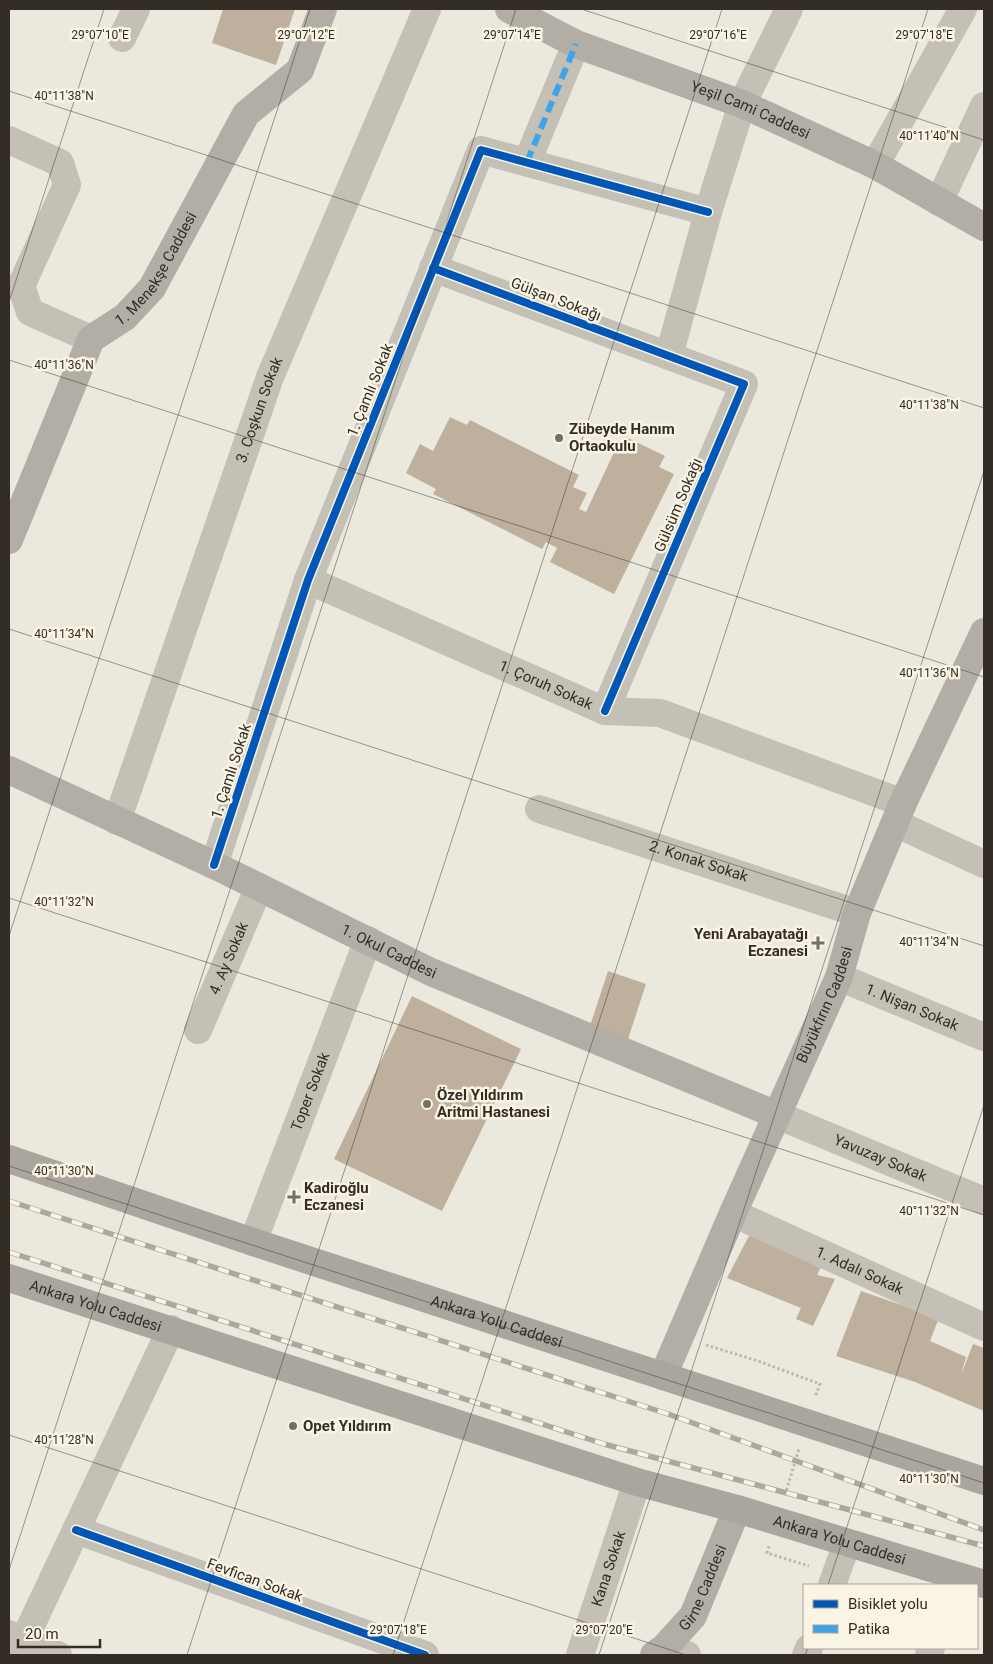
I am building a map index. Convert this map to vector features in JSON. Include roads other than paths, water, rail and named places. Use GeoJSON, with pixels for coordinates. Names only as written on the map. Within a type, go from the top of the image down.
{"type":"FeatureCollection","features":[{"type":"Feature","properties":{"kind":"highway","name":"Ankara Yolu Caddesi"},"geometry":{"type":"LineString","coordinates":[[9,1159],[253,1242],[984,1481]]}},
{"type":"Feature","properties":{"kind":"highway","name":"Ankara Yolu Caddesi"},"geometry":{"type":"LineString","coordinates":[[9,1278],[171,1329],[637,1482],[737,1509],[848,1543],[965,1583],[984,1584]]}},
{"type":"Feature","properties":{"kind":"highway"},"geometry":{"type":"LineString","coordinates":[[880,1448],[984,1476]]}},
{"type":"Feature","properties":{"kind":"main road","name":"1. Menekşe Caddesi"},"geometry":{"type":"LineString","coordinates":[[91,339],[126,316],[152,288],[246,114],[300,70],[323,9]]}},
{"type":"Feature","properties":{"kind":"main road","name":"Yeşil Cami Caddesi"},"geometry":{"type":"LineString","coordinates":[[514,10],[576,44],[742,104],[875,165],[984,227]]}},
{"type":"Feature","properties":{"kind":"main road"},"geometry":{"type":"LineString","coordinates":[[9,540],[91,339]]}},
{"type":"Feature","properties":{"kind":"main road","name":"Büyükfırın Caddesi"},"geometry":{"type":"LineString","coordinates":[[663,1376],[839,976],[857,913],[899,813],[984,632]]}},
{"type":"Feature","properties":{"kind":"main road","name":"1. Okul Caddesi"},"geometry":{"type":"LineString","coordinates":[[9,770],[258,886],[431,972],[777,1115]]}},
{"type":"Feature","properties":{"kind":"main road","name":"Girne Caddesi"},"geometry":{"type":"LineString","coordinates":[[669,1653],[693,1616],[737,1509]]}},
{"type":"Feature","properties":{"kind":"street"},"geometry":{"type":"LineString","coordinates":[[122,38],[136,9]]}},
{"type":"Feature","properties":{"kind":"street","name":"3. Coşkun Sokak"},"geometry":{"type":"LineString","coordinates":[[117,821],[270,377],[427,9]]}},
{"type":"Feature","properties":{"kind":"street"},"geometry":{"type":"LineString","coordinates":[[669,356],[708,212],[742,104],[789,9]]}},
{"type":"Feature","properties":{"kind":"street"},"geometry":{"type":"LineString","coordinates":[[875,165],[963,9]]}},
{"type":"Feature","properties":{"kind":"street"},"geometry":{"type":"LineString","coordinates":[[527,162],[576,44]]}},
{"type":"Feature","properties":{"kind":"street"},"geometry":{"type":"LineString","coordinates":[[939,202],[984,106]]}},
{"type":"Feature","properties":{"kind":"street"},"geometry":{"type":"LineString","coordinates":[[9,140],[60,163],[67,185],[22,286],[30,312],[91,339]]}},
{"type":"Feature","properties":{"kind":"street","name":"1. Çamlı Sokak"},"geometry":{"type":"LineString","coordinates":[[214,865],[308,580],[481,150],[708,212]]}},
{"type":"Feature","properties":{"kind":"street","name":"Gülşan Sokağı"},"geometry":{"type":"LineString","coordinates":[[434,268],[669,356]]}},
{"type":"Feature","properties":{"kind":"street","name":"Gülsüm Sokağı"},"geometry":{"type":"LineString","coordinates":[[606,712],[744,384],[669,356]]}},
{"type":"Feature","properties":{"kind":"street","name":"1. Çoruh Sokak"},"geometry":{"type":"LineString","coordinates":[[308,580],[606,712],[660,713],[899,813],[984,864]]}},
{"type":"Feature","properties":{"kind":"street","name":"2. Konak Sokak"},"geometry":{"type":"LineString","coordinates":[[539,809],[857,913]]}},
{"type":"Feature","properties":{"kind":"street","name":"4. Ay Sokak"},"geometry":{"type":"LineString","coordinates":[[198,1030],[258,886]]}},
{"type":"Feature","properties":{"kind":"street","name":"Toper Sokak"},"geometry":{"type":"LineString","coordinates":[[253,1242],[368,940]]}},
{"type":"Feature","properties":{"kind":"street","name":"1. Nişan Sokak"},"geometry":{"type":"LineString","coordinates":[[839,976],[984,1037]]}},
{"type":"Feature","properties":{"kind":"street","name":"Yavuzay Sokak"},"geometry":{"type":"LineString","coordinates":[[777,1115],[984,1201]]}},
{"type":"Feature","properties":{"kind":"street","name":"1. Adalı Sokak"},"geometry":{"type":"LineString","coordinates":[[734,1213],[984,1327]]}},
{"type":"Feature","properties":{"kind":"street"},"geometry":{"type":"LineString","coordinates":[[58,1655],[16,1643],[76,1530],[171,1329]]}},
{"type":"Feature","properties":{"kind":"street","name":"Kana Sokak"},"geometry":{"type":"LineString","coordinates":[[580,1655],[637,1482]]}},
{"type":"Feature","properties":{"kind":"street","name":"Fevfican Sokak"},"geometry":{"type":"LineString","coordinates":[[76,1530],[425,1655]]}},
{"type":"Feature","properties":{"kind":"street"},"geometry":{"type":"LineString","coordinates":[[832,1584],[848,1543]]}},
{"type":"Feature","properties":{"kind":"railway"},"geometry":{"type":"LineString","coordinates":[[9,1201],[671,1415],[984,1530]]}},
{"type":"Feature","properties":{"kind":"railway"},"geometry":{"type":"LineString","coordinates":[[9,1252],[604,1444],[984,1546]]}},
{"type":"Feature","properties":{"kind":"place","name":"Zübeyde Hanım Ortaokulu"},"geometry":{"type":"Point","coordinates":[559,438]}},
{"type":"Feature","properties":{"kind":"place","name":"Yeni Arabayatağı Eczanesi"},"geometry":{"type":"Point","coordinates":[818,943]}},
{"type":"Feature","properties":{"kind":"place","name":"Özel Yıldırım Aritmi Hastanesi"},"geometry":{"type":"Point","coordinates":[427,1104]}},
{"type":"Feature","properties":{"kind":"place","name":"Kadiroğlu Eczanesi"},"geometry":{"type":"Point","coordinates":[294,1197]}},
{"type":"Feature","properties":{"kind":"place","name":"Opet Yıldırım"},"geometry":{"type":"Point","coordinates":[293,1426]}}]}
